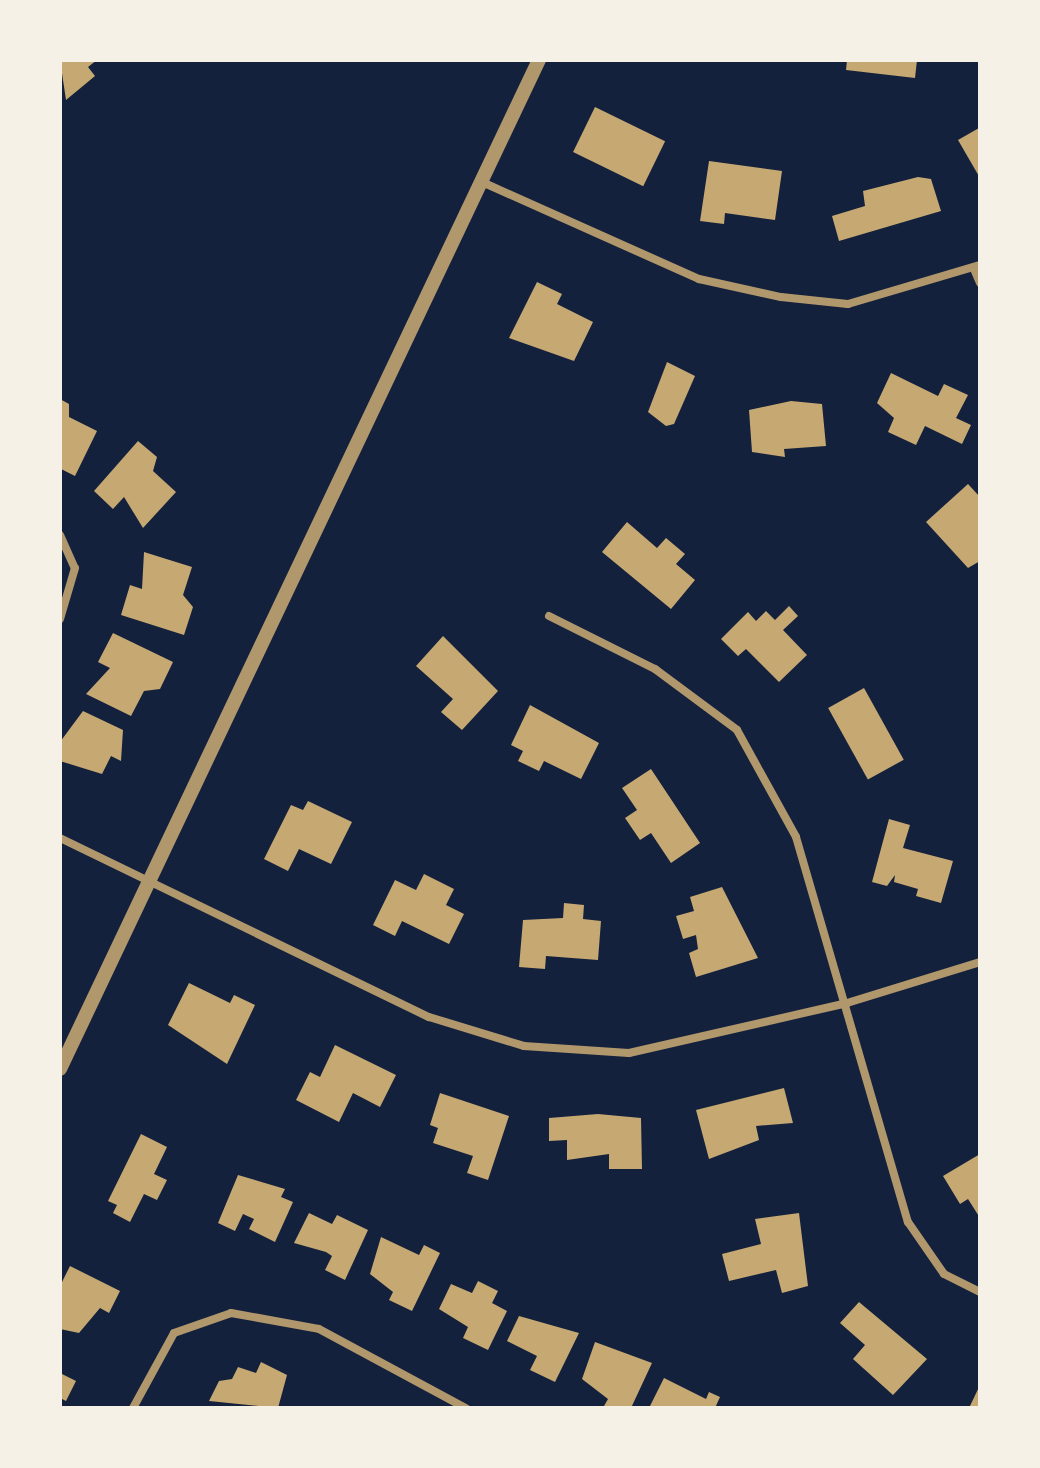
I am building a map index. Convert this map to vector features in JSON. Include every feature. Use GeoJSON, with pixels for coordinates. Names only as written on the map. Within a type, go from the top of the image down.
{"type":"FeatureCollection","features":[{"type":"Feature","properties":{"kind":"street"},"geometry":{"type":"LineString","coordinates":[[60,1069],[539,60]]}},
{"type":"Feature","properties":{"kind":"street"},"geometry":{"type":"LineString","coordinates":[[482,182],[699,279],[781,297],[848,304],[977,267],[980,283]]}},
{"type":"Feature","properties":{"kind":"street"},"geometry":{"type":"LineString","coordinates":[[60,535],[75,582],[60,619]]}},
{"type":"Feature","properties":{"kind":"street"},"geometry":{"type":"LineString","coordinates":[[549,616],[655,669],[737,730],[796,837],[847,1003],[908,1222],[944,1274],[980,1292]]}},
{"type":"Feature","properties":{"kind":"street"},"geometry":{"type":"LineString","coordinates":[[60,838],[429,1017],[524,1046],[629,1053],[847,1003],[980,962]]}},
{"type":"Feature","properties":{"kind":"street"},"geometry":{"type":"LineString","coordinates":[[133,1408],[174,1333],[231,1313],[319,1329],[464,1407]]}},
{"type":"Feature","properties":{"kind":"building"},"geometry":{"type":"Polygon","coordinates":[[[60,60],[97,60],[88,67],[95,76],[66,100],[60,60]]]}},
{"type":"Feature","properties":{"kind":"building"},"geometry":{"type":"Polygon","coordinates":[[[847,60],[917,60],[915,78],[846,70],[847,60]]]}},
{"type":"Feature","properties":{"kind":"building"},"geometry":{"type":"Polygon","coordinates":[[[595,107],[665,141],[643,186],[573,152],[595,107]]]}},
{"type":"Feature","properties":{"kind":"building"},"geometry":{"type":"Polygon","coordinates":[[[980,130],[980,178],[958,140],[980,130]]]}},
{"type":"Feature","properties":{"kind":"building"},"geometry":{"type":"Polygon","coordinates":[[[709,161],[782,171],[775,220],[725,213],[724,224],[700,221],[709,161]]]}},
{"type":"Feature","properties":{"kind":"building"},"geometry":{"type":"Polygon","coordinates":[[[918,177],[931,179],[941,211],[839,241],[832,216],[865,206],[863,191],[918,177]]]}},
{"type":"Feature","properties":{"kind":"building"},"geometry":{"type":"Polygon","coordinates":[[[537,282],[562,294],[557,304],[593,322],[574,361],[509,338],[537,282]]]}},
{"type":"Feature","properties":{"kind":"building"},"geometry":{"type":"Polygon","coordinates":[[[667,362],[695,376],[674,424],[666,426],[648,412],[667,362]]]}},
{"type":"Feature","properties":{"kind":"building"},"geometry":{"type":"Polygon","coordinates":[[[891,373],[938,396],[944,384],[968,395],[956,418],[971,425],[962,444],[925,426],[916,445],[888,432],[894,418],[877,403],[891,373]]]}},
{"type":"Feature","properties":{"kind":"building"},"geometry":{"type":"Polygon","coordinates":[[[60,399],[69,404],[69,417],[97,431],[75,476],[61,469],[60,399]]]}},
{"type":"Feature","properties":{"kind":"building"},"geometry":{"type":"Polygon","coordinates":[[[791,401],[822,404],[826,446],[784,449],[785,457],[752,452],[749,410],[791,401]]]}},
{"type":"Feature","properties":{"kind":"building"},"geometry":{"type":"Polygon","coordinates":[[[138,441],[157,457],[153,471],[176,492],[143,528],[124,497],[113,509],[94,491],[138,441]]]}},
{"type":"Feature","properties":{"kind":"building"},"geometry":{"type":"Polygon","coordinates":[[[968,484],[980,497],[980,561],[968,568],[926,522],[968,484]]]}},
{"type":"Feature","properties":{"kind":"building"},"geometry":{"type":"Polygon","coordinates":[[[627,522],[657,548],[666,538],[685,554],[676,564],[695,580],[671,609],[602,552],[627,522]]]}},
{"type":"Feature","properties":{"kind":"building"},"geometry":{"type":"Polygon","coordinates":[[[144,552],[192,567],[183,595],[193,607],[184,635],[121,615],[130,585],[142,589],[144,552]]]}},
{"type":"Feature","properties":{"kind":"building"},"geometry":{"type":"Polygon","coordinates":[[[789,606],[798,616],[783,630],[807,655],[779,682],[746,649],[738,656],[721,639],[748,612],[756,621],[766,611],[775,620],[789,606]]]}},
{"type":"Feature","properties":{"kind":"building"},"geometry":{"type":"Polygon","coordinates":[[[113,633],[173,662],[160,689],[144,691],[131,716],[86,694],[110,668],[98,662],[113,633]]]}},
{"type":"Feature","properties":{"kind":"building"},"geometry":{"type":"Polygon","coordinates":[[[443,636],[498,691],[462,730],[441,712],[453,699],[416,666],[443,636]]]}},
{"type":"Feature","properties":{"kind":"building"},"geometry":{"type":"Polygon","coordinates":[[[864,688],[904,760],[868,780],[828,708],[864,688]]]}},
{"type":"Feature","properties":{"kind":"building"},"geometry":{"type":"Polygon","coordinates":[[[530,705],[599,743],[581,779],[544,761],[539,771],[518,761],[523,751],[511,745],[530,705]]]}},
{"type":"Feature","properties":{"kind":"building"},"geometry":{"type":"Polygon","coordinates":[[[83,711],[123,730],[121,761],[111,756],[102,774],[60,761],[60,742],[83,711]]]}},
{"type":"Feature","properties":{"kind":"building"},"geometry":{"type":"Polygon","coordinates":[[[651,769],[700,843],[671,863],[651,833],[640,840],[625,818],[637,810],[622,788],[651,769]]]}},
{"type":"Feature","properties":{"kind":"building"},"geometry":{"type":"Polygon","coordinates":[[[308,801],[352,822],[331,864],[299,849],[288,871],[264,859],[291,805],[303,810],[308,801]]]}},
{"type":"Feature","properties":{"kind":"building"},"geometry":{"type":"Polygon","coordinates":[[[889,819],[910,825],[903,848],[953,861],[941,903],[916,896],[918,889],[894,882],[895,875],[887,886],[872,882],[889,819]]]}},
{"type":"Feature","properties":{"kind":"building"},"geometry":{"type":"Polygon","coordinates":[[[424,874],[454,889],[446,905],[464,914],[449,944],[402,921],[395,936],[373,925],[395,880],[416,890],[424,874]]]}},
{"type":"Feature","properties":{"kind":"building"},"geometry":{"type":"Polygon","coordinates":[[[722,887],[758,958],[696,977],[689,953],[698,949],[696,935],[683,939],[676,916],[694,911],[690,897],[722,887]]]}},
{"type":"Feature","properties":{"kind":"building"},"geometry":{"type":"Polygon","coordinates":[[[564,903],[584,905],[583,919],[601,921],[598,960],[546,956],[545,969],[519,967],[523,920],[563,918],[564,903]]]}},
{"type":"Feature","properties":{"kind":"building"},"geometry":{"type":"Polygon","coordinates":[[[189,983],[230,1003],[234,995],[255,1005],[227,1064],[168,1025],[189,983]]]}},
{"type":"Feature","properties":{"kind":"building"},"geometry":{"type":"Polygon","coordinates":[[[335,1045],[396,1075],[380,1107],[353,1093],[339,1122],[296,1100],[310,1072],[320,1077],[335,1045]]]}},
{"type":"Feature","properties":{"kind":"building"},"geometry":{"type":"Polygon","coordinates":[[[784,1088],[793,1123],[756,1126],[759,1140],[709,1159],[696,1110],[784,1088]]]}},
{"type":"Feature","properties":{"kind":"building"},"geometry":{"type":"Polygon","coordinates":[[[440,1093],[509,1116],[488,1180],[467,1173],[473,1156],[433,1143],[438,1128],[430,1125],[440,1093]]]}},
{"type":"Feature","properties":{"kind":"building"},"geometry":{"type":"Polygon","coordinates":[[[598,1114],[641,1118],[642,1169],[609,1169],[609,1154],[567,1160],[567,1140],[549,1141],[549,1118],[598,1114]]]}},
{"type":"Feature","properties":{"kind":"building"},"geometry":{"type":"Polygon","coordinates":[[[141,1134],[167,1147],[154,1174],[167,1180],[157,1200],[144,1194],[130,1222],[113,1213],[117,1205],[108,1201],[141,1134]]]}},
{"type":"Feature","properties":{"kind":"building"},"geometry":{"type":"Polygon","coordinates":[[[980,1154],[980,1218],[968,1199],[960,1204],[943,1176],[980,1154]]]}},
{"type":"Feature","properties":{"kind":"building"},"geometry":{"type":"Polygon","coordinates":[[[238,1175],[285,1189],[281,1197],[293,1202],[275,1242],[249,1229],[254,1219],[243,1214],[235,1231],[218,1223],[238,1175]]]}},
{"type":"Feature","properties":{"kind":"building"},"geometry":{"type":"Polygon","coordinates":[[[309,1213],[332,1224],[337,1215],[368,1230],[345,1280],[325,1270],[332,1256],[294,1243],[309,1213]]]}},
{"type":"Feature","properties":{"kind":"building"},"geometry":{"type":"Polygon","coordinates":[[[799,1213],[808,1286],[782,1293],[776,1270],[729,1281],[722,1254],[761,1244],[755,1219],[799,1213]]]}},
{"type":"Feature","properties":{"kind":"building"},"geometry":{"type":"Polygon","coordinates":[[[381,1237],[419,1255],[424,1245],[440,1253],[412,1311],[389,1300],[393,1292],[370,1274],[381,1237]]]}},
{"type":"Feature","properties":{"kind":"building"},"geometry":{"type":"Polygon","coordinates":[[[70,1266],[120,1291],[109,1313],[100,1308],[79,1333],[60,1329],[60,1286],[70,1266]]]}},
{"type":"Feature","properties":{"kind":"building"},"geometry":{"type":"Polygon","coordinates":[[[478,1281],[498,1291],[492,1303],[507,1311],[488,1350],[463,1338],[468,1327],[439,1309],[451,1284],[472,1293],[478,1281]]]}},
{"type":"Feature","properties":{"kind":"building"},"geometry":{"type":"Polygon","coordinates":[[[859,1302],[927,1359],[893,1395],[853,1359],[865,1345],[840,1323],[859,1302]]]}},
{"type":"Feature","properties":{"kind":"building"},"geometry":{"type":"Polygon","coordinates":[[[519,1316],[579,1333],[555,1382],[530,1370],[537,1356],[507,1341],[519,1316]]]}},
{"type":"Feature","properties":{"kind":"building"},"geometry":{"type":"Polygon","coordinates":[[[595,1342],[652,1363],[631,1408],[604,1406],[608,1399],[582,1379],[595,1342]]]}},
{"type":"Feature","properties":{"kind":"building"},"geometry":{"type":"Polygon","coordinates":[[[261,1362],[287,1375],[278,1408],[209,1401],[219,1381],[232,1379],[238,1367],[256,1373],[261,1362]]]}},
{"type":"Feature","properties":{"kind":"building"},"geometry":{"type":"Polygon","coordinates":[[[60,1373],[76,1381],[66,1401],[60,1398],[60,1373]]]}},
{"type":"Feature","properties":{"kind":"building"},"geometry":{"type":"Polygon","coordinates":[[[664,1378],[706,1399],[709,1392],[720,1397],[715,1408],[649,1408],[664,1378]]]}},
{"type":"Feature","properties":{"kind":"building"},"geometry":{"type":"Polygon","coordinates":[[[980,1385],[980,1408],[969,1408],[980,1385]]]}}]}
